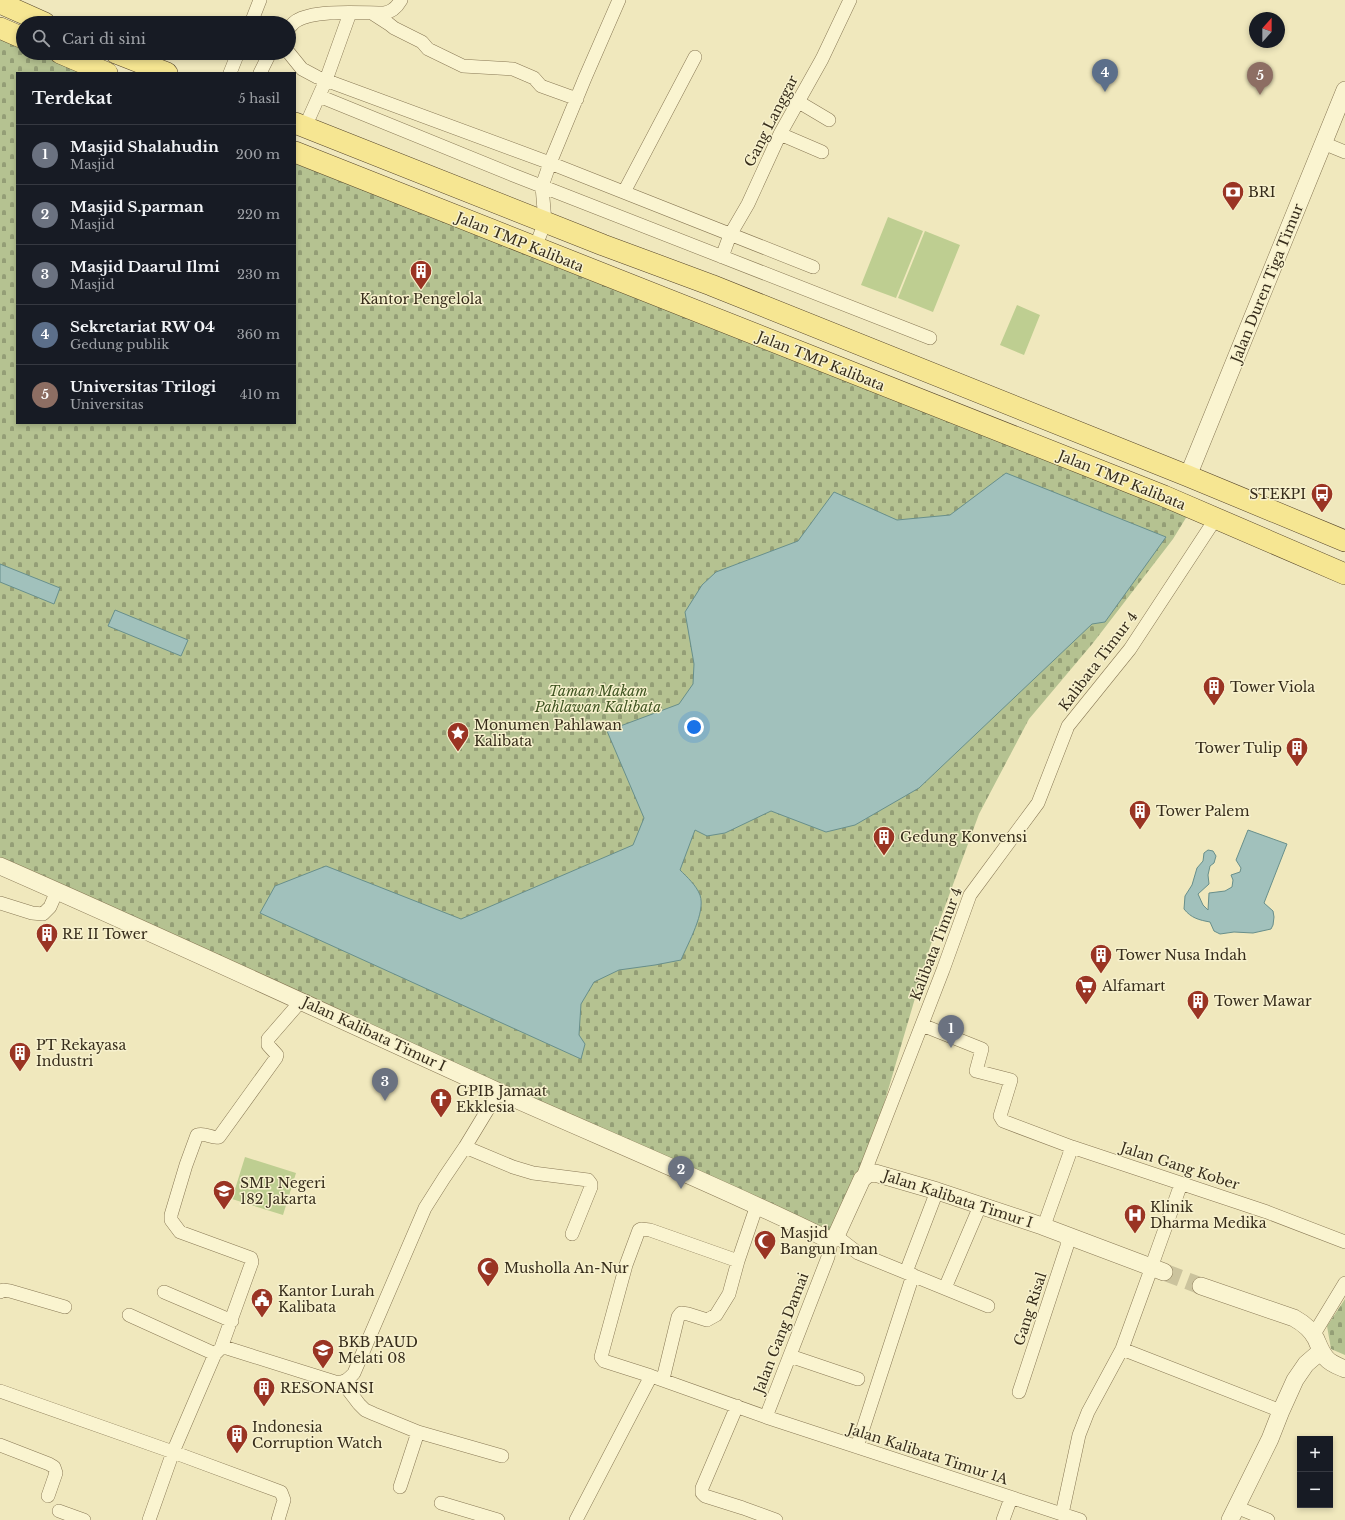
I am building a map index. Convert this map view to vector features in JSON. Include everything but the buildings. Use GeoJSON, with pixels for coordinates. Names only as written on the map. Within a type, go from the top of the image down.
{"type":"FeatureCollection","features":[{"type":"Feature","properties":{"kind":"main road"},"geometry":{"type":"LineString","coordinates":[[0,2],[30,16]]}},
{"type":"Feature","properties":{"kind":"main road"},"geometry":{"type":"LineString","coordinates":[[0,28],[16,35]]}},
{"type":"Feature","properties":{"kind":"main road"},"geometry":{"type":"LineString","coordinates":[[76,60],[105,72]]}},
{"type":"Feature","properties":{"kind":"main road"},"geometry":{"type":"LineString","coordinates":[[134,60],[164,72]]}},
{"type":"Feature","properties":{"kind":"main road","name":"Jalan TMP Kalibata"},"geometry":{"type":"LineString","coordinates":[[300,125],[1188,476],[1345,541]]}},
{"type":"Feature","properties":{"kind":"main road","name":"Jalan TMP Kalibata"},"geometry":{"type":"LineString","coordinates":[[296,152],[1216,518],[1345,574]]}},
{"type":"Feature","properties":{"kind":"main road"},"geometry":{"type":"LineString","coordinates":[[678,305],[672,294],[672,288],[676,280],[685,276]]}},
{"type":"Feature","properties":{"kind":"street"},"geometry":{"type":"LineString","coordinates":[[296,21],[309,16],[331,13],[391,12],[401,0]]}},
{"type":"Feature","properties":{"kind":"street"},"geometry":{"type":"LineString","coordinates":[[535,248],[545,222],[542,186],[550,163],[619,0]]}},
{"type":"Feature","properties":{"kind":"street","name":"Gang Langgar"},"geometry":{"type":"LineString","coordinates":[[722,257],[730,235],[748,204],[780,134],[797,101],[822,59],[850,0]]}},
{"type":"Feature","properties":{"kind":"street"},"geometry":{"type":"LineString","coordinates":[[253,16],[258,1]]}},
{"type":"Feature","properties":{"kind":"street"},"geometry":{"type":"LineString","coordinates":[[300,125],[319,96],[350,13]]}},
{"type":"Feature","properties":{"kind":"street"},"geometry":{"type":"LineString","coordinates":[[372,13],[394,28],[422,42],[428,49],[463,66],[513,70],[534,78],[541,86],[577,99]]}},
{"type":"Feature","properties":{"kind":"street"},"geometry":{"type":"LineString","coordinates":[[624,192],[695,57]]}},
{"type":"Feature","properties":{"kind":"street"},"geometry":{"type":"LineString","coordinates":[[230,72],[235,60]]}},
{"type":"Feature","properties":{"kind":"street"},"geometry":{"type":"LineString","coordinates":[[260,72],[266,60]]}},
{"type":"Feature","properties":{"kind":"street"},"geometry":{"type":"LineString","coordinates":[[295,60],[302,69],[326,80],[550,163],[813,267]]}},
{"type":"Feature","properties":{"kind":"street","name":"Jalan Duren Tiga Timur"},"geometry":{"type":"LineString","coordinates":[[1188,476],[1345,90]]}},
{"type":"Feature","properties":{"kind":"street"},"geometry":{"type":"LineString","coordinates":[[319,96],[542,186],[930,338]]}},
{"type":"Feature","properties":{"kind":"street"},"geometry":{"type":"LineString","coordinates":[[797,101],[829,120]]}},
{"type":"Feature","properties":{"kind":"street"},"geometry":{"type":"LineString","coordinates":[[780,134],[822,152]]}},
{"type":"Feature","properties":{"kind":"street"},"geometry":{"type":"LineString","coordinates":[[1323,143],[1345,152]]}},
{"type":"Feature","properties":{"kind":"street","name":"Kalibata Timur 4"},"geometry":{"type":"LineString","coordinates":[[862,1179],[922,1026],[970,895],[1038,803],[1068,726],[1130,649],[1216,518]]}},
{"type":"Feature","properties":{"kind":"street","name":"Jalan Kalibata Timur I"},"geometry":{"type":"LineString","coordinates":[[0,866],[499,1091],[758,1205],[830,1240],[834,1237],[862,1179],[868,1174],[875,1173],[937,1191],[1042,1226],[1156,1270]]}},
{"type":"Feature","properties":{"kind":"street"},"geometry":{"type":"LineString","coordinates":[[0,903],[32,913],[43,914],[50,907],[57,891]]}},
{"type":"Feature","properties":{"kind":"street"},"geometry":{"type":"LineString","coordinates":[[149,1520],[173,1452],[232,1321],[252,1262],[251,1258],[180,1232],[171,1220],[171,1215],[197,1135],[200,1134],[215,1138],[219,1137],[276,1058],[277,1055],[268,1045],[268,1039],[301,1001]]}},
{"type":"Feature","properties":{"kind":"street","name":"Jalan Gang Kober"},"geometry":{"type":"LineString","coordinates":[[922,1026],[982,1049],[976,1071],[1011,1080],[1000,1116],[1003,1121],[1072,1147],[1267,1212],[1345,1242]]}},
{"type":"Feature","properties":{"kind":"street"},"geometry":{"type":"LineString","coordinates":[[129,1316],[218,1351],[335,1382],[343,1383],[348,1380],[354,1373],[425,1208],[499,1091]]}},
{"type":"Feature","properties":{"kind":"street"},"geometry":{"type":"LineString","coordinates":[[465,1147],[513,1167],[533,1173],[588,1180],[591,1187],[572,1234]]}},
{"type":"Feature","properties":{"kind":"street"},"geometry":{"type":"LineString","coordinates":[[1042,1226],[1046,1220],[1072,1147]]}},
{"type":"Feature","properties":{"kind":"street"},"geometry":{"type":"LineString","coordinates":[[1062,1514],[1079,1436],[1088,1412],[1122,1349],[1150,1272],[1156,1270],[1152,1265],[1181,1184]]}},
{"type":"Feature","properties":{"kind":"street"},"geometry":{"type":"LineString","coordinates":[[857,1447],[909,1274],[937,1191]]}},
{"type":"Feature","properties":{"kind":"street"},"geometry":{"type":"LineString","coordinates":[[576,1520],[657,1378],[678,1317],[681,1313],[707,1320],[716,1315],[729,1294],[738,1261],[758,1205]]}},
{"type":"Feature","properties":{"kind":"street"},"geometry":{"type":"LineString","coordinates":[[945,1288],[980,1206]]}},
{"type":"Feature","properties":{"kind":"street","name":"Jalan Kalibata Timur 1A"},"geometry":{"type":"LineString","coordinates":[[738,1261],[650,1230],[639,1230],[626,1265],[601,1357],[604,1361],[657,1378],[766,1417],[1080,1520]]}},
{"type":"Feature","properties":{"kind":"street","name":"Gang Risal"},"geometry":{"type":"LineString","coordinates":[[1019,1392],[1067,1246],[1067,1236]]}},
{"type":"Feature","properties":{"kind":"street"},"geometry":{"type":"LineString","coordinates":[[834,1237],[858,1253],[988,1306]]}},
{"type":"Feature","properties":{"kind":"street","name":"Jalan Gang Damai"},"geometry":{"type":"LineString","coordinates":[[766,1417],[828,1257],[834,1237]]}},
{"type":"Feature","properties":{"kind":"street"},"geometry":{"type":"LineString","coordinates":[[1314,1334],[1345,1283]]}},
{"type":"Feature","properties":{"kind":"street"},"geometry":{"type":"LineString","coordinates":[[1201,1286],[1294,1318],[1301,1322],[1314,1334],[1321,1351],[1329,1361],[1345,1369]]}},
{"type":"Feature","properties":{"kind":"street"},"geometry":{"type":"LineString","coordinates":[[0,1292],[3,1290],[10,1291],[65,1307]]}},
{"type":"Feature","properties":{"kind":"street"},"geometry":{"type":"LineString","coordinates":[[164,1292],[232,1321]]}},
{"type":"Feature","properties":{"kind":"street"},"geometry":{"type":"LineString","coordinates":[[1122,1349],[1281,1411]]}},
{"type":"Feature","properties":{"kind":"street"},"geometry":{"type":"LineString","coordinates":[[1268,1520],[1233,1514],[1270,1440],[1281,1411],[1301,1371],[1306,1364],[1321,1351]]}},
{"type":"Feature","properties":{"kind":"street"},"geometry":{"type":"LineString","coordinates":[[790,1356],[858,1379]]}},
{"type":"Feature","properties":{"kind":"street"},"geometry":{"type":"LineString","coordinates":[[343,1383],[365,1410],[418,1432],[502,1456]]}},
{"type":"Feature","properties":{"kind":"street"},"geometry":{"type":"LineString","coordinates":[[0,1391],[281,1492],[284,1500],[278,1520]]}},
{"type":"Feature","properties":{"kind":"street"},"geometry":{"type":"LineString","coordinates":[[737,1406],[701,1491],[703,1496],[740,1514],[776,1520]]}},
{"type":"Feature","properties":{"kind":"street"},"geometry":{"type":"LineString","coordinates":[[400,1487],[418,1432]]}},
{"type":"Feature","properties":{"kind":"street"},"geometry":{"type":"LineString","coordinates":[[0,1445],[54,1467],[56,1474],[48,1496]]}},
{"type":"Feature","properties":{"kind":"street"},"geometry":{"type":"LineString","coordinates":[[1003,1520],[1011,1498]]}},
{"type":"Feature","properties":{"kind":"street"},"geometry":{"type":"LineString","coordinates":[[441,1503],[498,1520]]}},
{"type":"Feature","properties":{"kind":"street"},"geometry":{"type":"LineString","coordinates":[[59,1511],[84,1520]]}},
{"type":"Feature","properties":{"kind":"green space","name":"Taman Makam Pahlawan Kalibata"},"geometry":{"type":"Polygon","coordinates":[[[0,28],[16,35],[16,60],[76,60],[105,72],[16,72],[16,424],[296,424],[296,151],[1192,508],[1173,539],[1093,643],[1029,719],[979,814],[930,947],[862,1179],[836,1236],[0,867],[0,28]]]}},
{"type":"Feature","properties":{"kind":"green space"},"geometry":{"type":"Polygon","coordinates":[[[888,217],[923,231],[896,298],[861,285],[888,217]]]}},
{"type":"Feature","properties":{"kind":"green space"},"geometry":{"type":"Polygon","coordinates":[[[925,231],[960,245],[933,312],[898,298],[925,231]]]}},
{"type":"Feature","properties":{"kind":"green space"},"geometry":{"type":"Polygon","coordinates":[[[1017,305],[1040,315],[1024,355],[1000,345],[1017,305]]]}},
{"type":"Feature","properties":{"kind":"green space"},"geometry":{"type":"Polygon","coordinates":[[[245,1157],[296,1173],[283,1215],[232,1199],[245,1157]]]}},
{"type":"Feature","properties":{"kind":"green space"},"geometry":{"type":"Polygon","coordinates":[[[1345,1299],[1345,1355],[1331,1349],[1327,1326],[1345,1299]]]}},
{"type":"Feature","properties":{"kind":"water"},"geometry":{"type":"Polygon","coordinates":[[[1006,473],[1166,537],[1105,622],[1092,624],[919,788],[855,825],[826,832],[771,811],[725,833],[707,836],[695,830],[680,870],[698,891],[700,895],[701,910],[681,960],[619,970],[594,982],[581,1004],[579,1035],[585,1044],[581,1059],[260,913],[275,886],[326,866],[461,919],[633,845],[644,818],[607,731],[679,704],[693,684],[694,664],[685,612],[702,585],[716,572],[798,541],[834,492],[897,520],[950,515],[1006,473]]]}},
{"type":"Feature","properties":{"kind":"water"},"geometry":{"type":"Polygon","coordinates":[[[0,564],[60,588],[54,604],[0,582],[0,564]]]}},
{"type":"Feature","properties":{"kind":"water"},"geometry":{"type":"Polygon","coordinates":[[[115,610],[188,640],[181,656],[108,626],[115,610]]]}},
{"type":"Feature","properties":{"kind":"water"},"geometry":{"type":"Polygon","coordinates":[[[1248,830],[1287,844],[1264,903],[1273,911],[1273,925],[1271,929],[1253,933],[1234,932],[1220,934],[1214,931],[1210,922],[1189,915],[1184,909],[1185,896],[1192,885],[1197,868],[1203,861],[1204,853],[1208,850],[1213,851],[1216,856],[1214,863],[1210,866],[1208,875],[1209,884],[1198,894],[1203,905],[1208,910],[1209,893],[1225,891],[1232,887],[1233,880],[1231,875],[1240,872],[1241,868],[1236,860],[1248,830]]]}},
{"type":"Feature","properties":{"kind":"tunnel"},"geometry":{"type":"LineString","coordinates":[[1164,1272],[1201,1286]]}},
{"type":"Feature","properties":{"kind":"place","name":"Sekretariat RW 04"},"geometry":{"type":"Point","coordinates":[1105,92]}},
{"type":"Feature","properties":{"kind":"place","name":"Universitas Trilogi"},"geometry":{"type":"Point","coordinates":[1260,95]}},
{"type":"Feature","properties":{"kind":"place","name":"BRI"},"geometry":{"type":"Point","coordinates":[1233,212]}},
{"type":"Feature","properties":{"kind":"place","name":"Kantor Pengelola"},"geometry":{"type":"Point","coordinates":[421,290]}},
{"type":"Feature","properties":{"kind":"place","name":"STEKPI"},"geometry":{"type":"Point","coordinates":[1322,514]}},
{"type":"Feature","properties":{"kind":"place","name":"Tower Viola"},"geometry":{"type":"Point","coordinates":[1214,706]}},
{"type":"Feature","properties":{"kind":"place","name":"Monumen Pahlawan Kalibata"},"geometry":{"type":"Point","coordinates":[458,752]}},
{"type":"Feature","properties":{"kind":"place","name":"Tower Tulip"},"geometry":{"type":"Point","coordinates":[1297,768]}},
{"type":"Feature","properties":{"kind":"place","name":"Tower Palem"},"geometry":{"type":"Point","coordinates":[1140,830]}},
{"type":"Feature","properties":{"kind":"place","name":"Gedung Konvensi"},"geometry":{"type":"Point","coordinates":[884,856]}},
{"type":"Feature","properties":{"kind":"place","name":"RE II Tower"},"geometry":{"type":"Point","coordinates":[47,954]}},
{"type":"Feature","properties":{"kind":"place","name":"Tower Nusa Indah"},"geometry":{"type":"Point","coordinates":[1101,974]}},
{"type":"Feature","properties":{"kind":"place","name":"Alfamart"},"geometry":{"type":"Point","coordinates":[1086,1006]}},
{"type":"Feature","properties":{"kind":"place","name":"Tower Mawar"},"geometry":{"type":"Point","coordinates":[1198,1020]}},
{"type":"Feature","properties":{"kind":"place","name":"Masjid Shalahudin"},"geometry":{"type":"Point","coordinates":[951,1048]}},
{"type":"Feature","properties":{"kind":"place","name":"PT Rekayasa Industri"},"geometry":{"type":"Point","coordinates":[20,1072]}},
{"type":"Feature","properties":{"kind":"place","name":"Masjid Daarul Ilmi"},"geometry":{"type":"Point","coordinates":[385,1101]}},
{"type":"Feature","properties":{"kind":"place","name":"GPIB Jamaat Ekklesia"},"geometry":{"type":"Point","coordinates":[441,1118]}},
{"type":"Feature","properties":{"kind":"place","name":"Masjid S.parman"},"geometry":{"type":"Point","coordinates":[681,1189]}},
{"type":"Feature","properties":{"kind":"place","name":"SMP Negeri 182 Jakarta"},"geometry":{"type":"Point","coordinates":[224,1210]}},
{"type":"Feature","properties":{"kind":"place","name":"Klinik Dharma Medika"},"geometry":{"type":"Point","coordinates":[1135,1234]}},
{"type":"Feature","properties":{"kind":"place","name":"Masjid Bangun Iman"},"geometry":{"type":"Point","coordinates":[765,1260]}},
{"type":"Feature","properties":{"kind":"place","name":"Musholla An-Nur"},"geometry":{"type":"Point","coordinates":[488,1288]}},
{"type":"Feature","properties":{"kind":"place","name":"Kantor Lurah Kalibata"},"geometry":{"type":"Point","coordinates":[262,1318]}},
{"type":"Feature","properties":{"kind":"place","name":"BKB PAUD Melati 08"},"geometry":{"type":"Point","coordinates":[323,1370]}},
{"type":"Feature","properties":{"kind":"place","name":"RESONANSI"},"geometry":{"type":"Point","coordinates":[264,1408]}},
{"type":"Feature","properties":{"kind":"place","name":"Indonesia Corruption Watch"},"geometry":{"type":"Point","coordinates":[237,1454]}}]}
